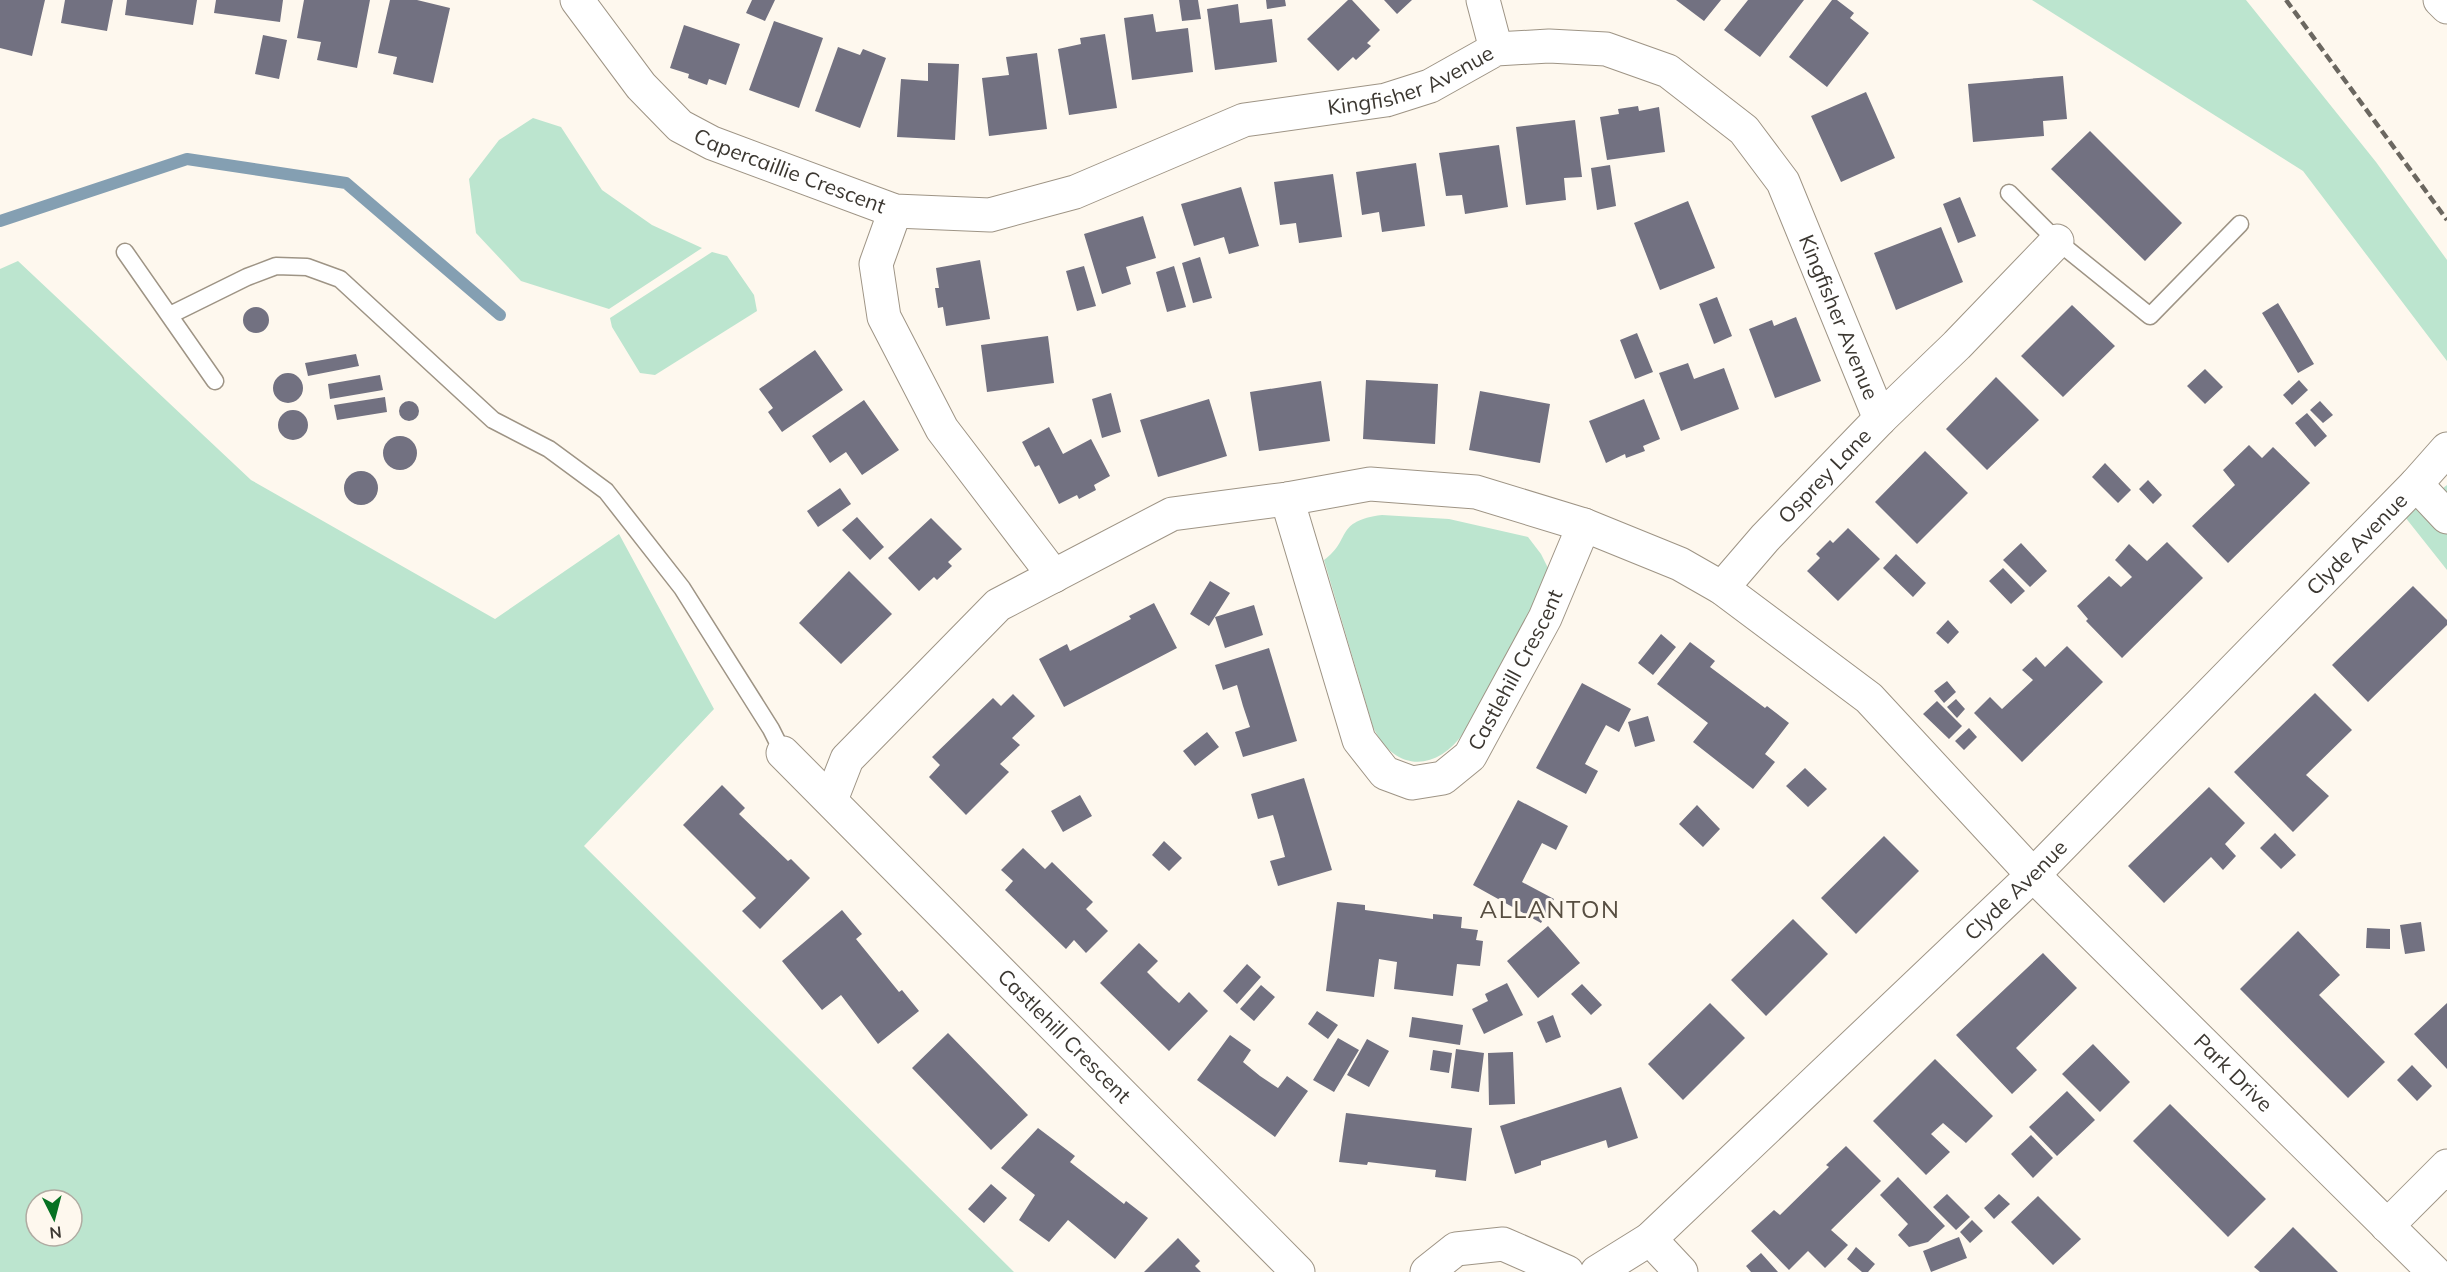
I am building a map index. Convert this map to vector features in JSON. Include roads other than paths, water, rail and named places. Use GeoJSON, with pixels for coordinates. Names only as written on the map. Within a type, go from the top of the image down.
{"type":"FeatureCollection","features":[{"type":"Feature","properties":{"kind":"street","name":"Capercaillie Crescent"},"geometry":{"type":"LineString","coordinates":[[577,0],[641,86],[680,126],[712,143],[895,211],[876,264],[884,317],[942,429],[1054,576]]}},
{"type":"Feature","properties":{"kind":"street"},"geometry":{"type":"LineString","coordinates":[[1483,0],[1496,49]]}},
{"type":"Feature","properties":{"kind":"street"},"geometry":{"type":"LineString","coordinates":[[2440,0],[2447,7]]}},
{"type":"Feature","properties":{"kind":"street","name":"Kingfisher Avenue"},"geometry":{"type":"LineString","coordinates":[[895,211],[990,215],[1076,192],[1244,120],[1386,100],[1430,86],[1496,49],[1549,46],[1606,49],[1668,71],[1744,130],[1783,182],[1880,419]]}},
{"type":"Feature","properties":{"kind":"street","name":"Osprey Lane"},"geometry":{"type":"LineString","coordinates":[[1722,588],[1765,538],[2057,241]]}},
{"type":"Feature","properties":{"kind":"street","name":"Clyde Avenue"},"geometry":{"type":"LineString","coordinates":[[1597,1272],[1650,1239],[2034,875],[2416,484],[2447,449]]}},
{"type":"Feature","properties":{"kind":"street"},"geometry":{"type":"LineString","coordinates":[[831,800],[847,759],[998,605],[1172,514],[1287,500],[1371,484],[1476,492],[1584,525],[1680,564],[1722,588],[1869,698],[2034,875]]}},
{"type":"Feature","properties":{"kind":"street","name":"Clyde Avenue"},"geometry":{"type":"LineString","coordinates":[[2416,484],[2447,517]]}},
{"type":"Feature","properties":{"kind":"street","name":"Castlehill Crescent"},"geometry":{"type":"LineString","coordinates":[[1287,500],[1359,740],[1385,773],[1412,783],[1443,778],[1470,756],[1545,618],[1584,525]]}},
{"type":"Feature","properties":{"kind":"street","name":"Castlehill Crescent"},"geometry":{"type":"LineString","coordinates":[[783,753],[1298,1272]]}},
{"type":"Feature","properties":{"kind":"street","name":"Park Drive"},"geometry":{"type":"LineString","coordinates":[[2034,875],[2434,1272]]}},
{"type":"Feature","properties":{"kind":"street"},"geometry":{"type":"LineString","coordinates":[[2387,1226],[2447,1166]]}},
{"type":"Feature","properties":{"kind":"street"},"geometry":{"type":"LineString","coordinates":[[1650,1239],[1681,1272]]}},
{"type":"Feature","properties":{"kind":"street"},"geometry":{"type":"LineString","coordinates":[[1427,1272],[1456,1249],[1503,1244],[1567,1272]]}},
{"type":"Feature","properties":{"kind":"lane"},"geometry":{"type":"LineString","coordinates":[[2009,194],[2057,241],[2150,316],[2240,224]]}},
{"type":"Feature","properties":{"kind":"lane"},"geometry":{"type":"LineString","coordinates":[[125,252],[215,381]]}},
{"type":"Feature","properties":{"kind":"lane"},"geometry":{"type":"LineString","coordinates":[[170,315],[247,277],[276,266],[307,267],[340,279],[493,420],[549,449],[606,491],[682,588],[771,729],[783,753]]}},
{"type":"Feature","properties":{"kind":"waterway"},"geometry":{"type":"LineString","coordinates":[[0,221],[187,159],[346,183],[500,315]]}},
{"type":"Feature","properties":{"kind":"railway"},"geometry":{"type":"LineString","coordinates":[[2286,0],[2447,220]]}},
{"type":"Feature","properties":{"kind":"district","name":"ALLANTON"},"geometry":{"type":"Point","coordinates":[1550,910]}}]}
